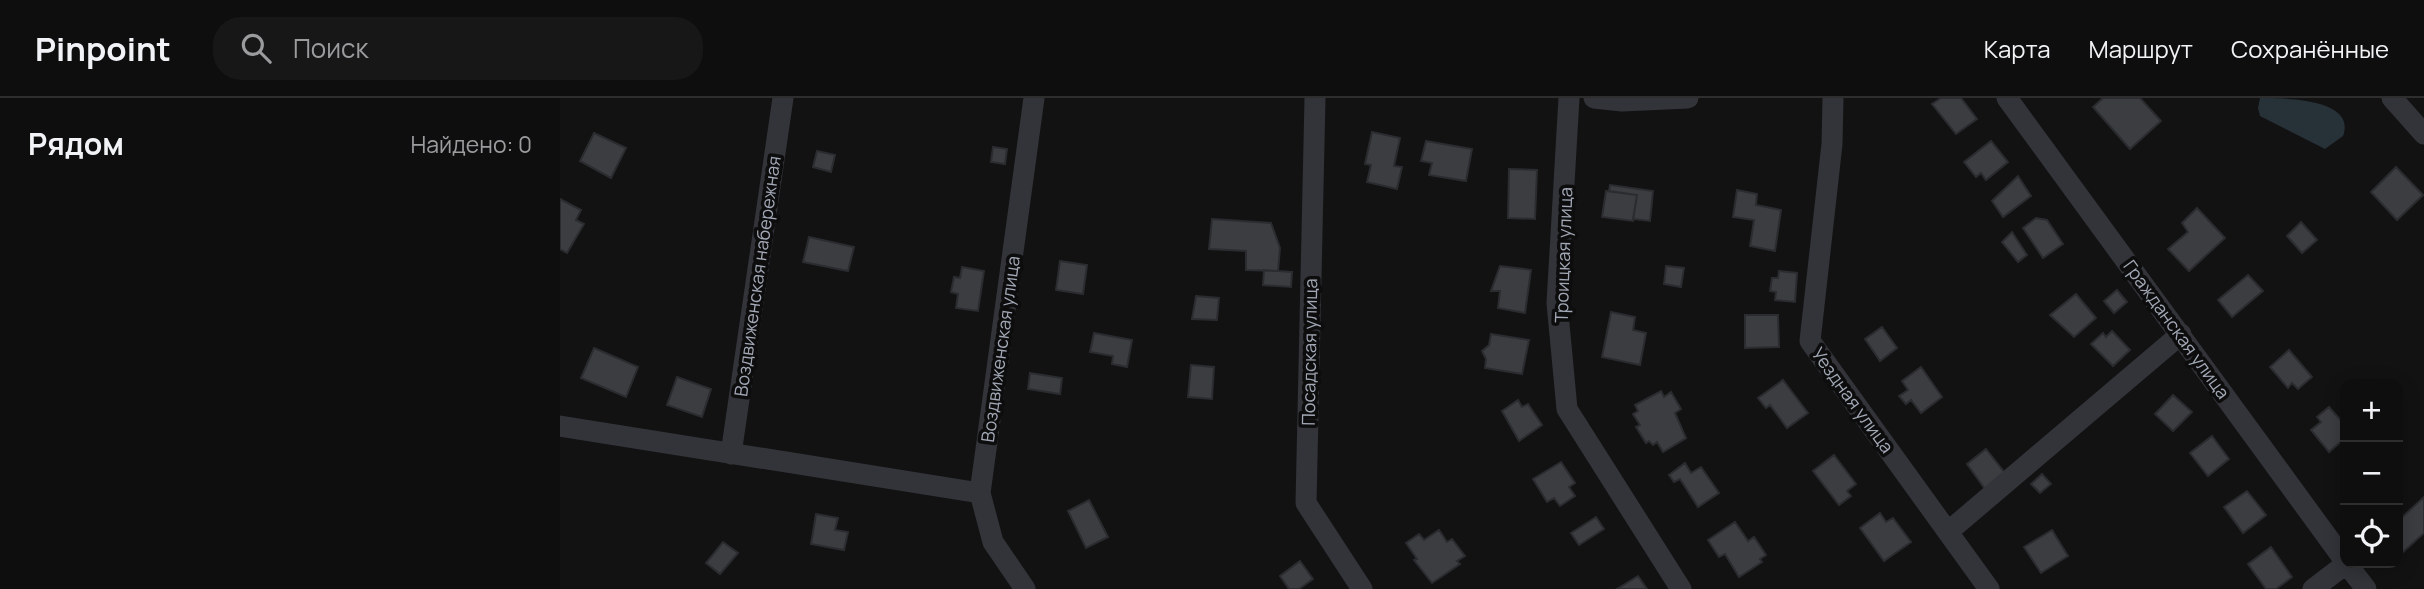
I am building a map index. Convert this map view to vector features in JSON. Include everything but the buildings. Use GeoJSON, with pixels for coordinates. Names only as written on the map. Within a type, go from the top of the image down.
{"type":"FeatureCollection","features":[{"type":"Feature","properties":{"kind":"street","name":"Воздвиженская набережная"},"geometry":{"type":"LineString","coordinates":[[731,454],[783,98]]}},
{"type":"Feature","properties":{"kind":"street","name":"Воздвиженская улица"},"geometry":{"type":"LineString","coordinates":[[1025,589],[993,542],[980,493],[1034,98]]}},
{"type":"Feature","properties":{"kind":"street","name":"Посадская улица"},"geometry":{"type":"LineString","coordinates":[[1315,98],[1306,503],[1362,589]]}},
{"type":"Feature","properties":{"kind":"street","name":"Троицкая улица"},"geometry":{"type":"LineString","coordinates":[[1569,98],[1557,303],[1567,409],[1681,589]]}},
{"type":"Feature","properties":{"kind":"street"},"geometry":{"type":"LineString","coordinates":[[1594,98],[1622,101],[1688,98]]}},
{"type":"Feature","properties":{"kind":"street","name":"Уездная улица"},"geometry":{"type":"LineString","coordinates":[[1833,98],[1832,144],[1810,341],[1989,589]]}},
{"type":"Feature","properties":{"kind":"street","name":"Гражданская улица"},"geometry":{"type":"LineString","coordinates":[[2007,98],[2340,554]]}},
{"type":"Feature","properties":{"kind":"street"},"geometry":{"type":"LineString","coordinates":[[2392,98],[2424,134]]}},
{"type":"Feature","properties":{"kind":"street"},"geometry":{"type":"LineString","coordinates":[[1949,531],[2181,334]]}},
{"type":"Feature","properties":{"kind":"street"},"geometry":{"type":"LineString","coordinates":[[560,426],[980,493]]}},
{"type":"Feature","properties":{"kind":"street"},"geometry":{"type":"LineString","coordinates":[[2313,589],[2340,567]]}},
{"type":"Feature","properties":{"kind":"street","name":"Гражданская улица"},"geometry":{"type":"LineString","coordinates":[[2350,568],[2366,589]]}},
{"type":"Feature","properties":{"kind":"shaded area"},"geometry":{"type":"Polygon","coordinates":[[[2260,98],[2300,100],[2329,107],[2339,114],[2344,123],[2343,136],[2325,149],[2260,116],[2260,98]]]}}]}
